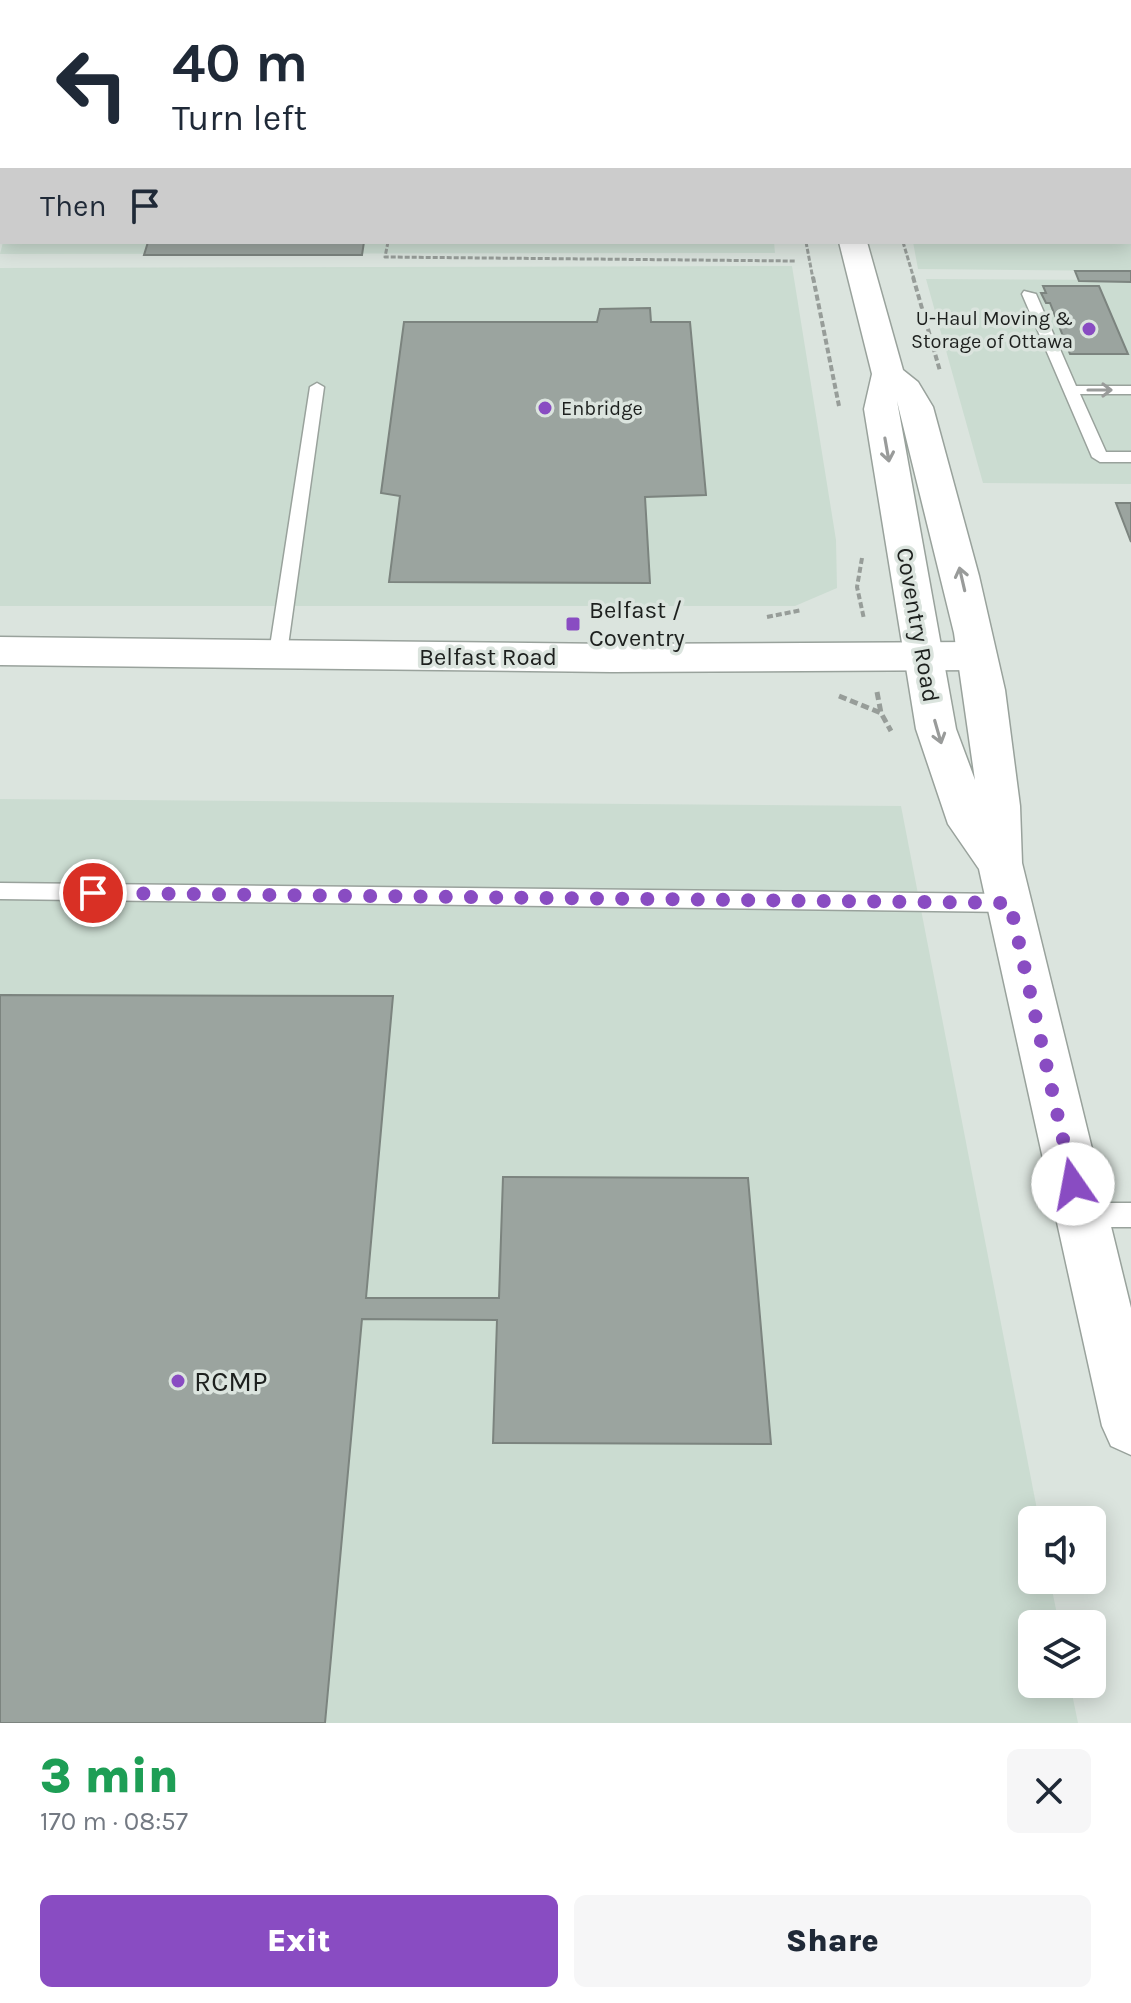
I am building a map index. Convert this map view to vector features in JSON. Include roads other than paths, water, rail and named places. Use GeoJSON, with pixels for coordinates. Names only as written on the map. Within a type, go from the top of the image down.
{"type":"FeatureCollection","features":[{"type":"Feature","properties":{"kind":"main road","name":"Coventry Road"},"geometry":{"type":"LineString","coordinates":[[854,244],[888,374],[880,409],[941,742],[970,824],[1005,883]]}},
{"type":"Feature","properties":{"kind":"main road","name":"Coventry Road"},"geometry":{"type":"LineString","coordinates":[[888,374],[907,389],[917,407],[963,585],[990,728],[1005,883],[1105,1215],[1131,1426]]}},
{"type":"Feature","properties":{"kind":"main road","name":"Belfast Road"},"geometry":{"type":"LineString","coordinates":[[0,651],[597,658],[976,656]]}},
{"type":"Feature","properties":{"kind":"lane"},"geometry":{"type":"LineString","coordinates":[[1029,294],[1100,457],[1131,457]]}},
{"type":"Feature","properties":{"kind":"lane"},"geometry":{"type":"LineString","coordinates":[[278,653],[317,387]]}},
{"type":"Feature","properties":{"kind":"lane"},"geometry":{"type":"LineString","coordinates":[[1070,390],[1131,390]]}},
{"type":"Feature","properties":{"kind":"lane"},"geometry":{"type":"LineString","coordinates":[[0,891],[1005,883]]}},
{"type":"Feature","properties":{"kind":"place","name":"U-Haul Moving & Storage of Ottawa"},"geometry":{"type":"Point","coordinates":[1089,329]}},
{"type":"Feature","properties":{"kind":"place","name":"Enbridge"},"geometry":{"type":"Point","coordinates":[545,408]}},
{"type":"Feature","properties":{"kind":"place","name":"Belfast / Coventry"},"geometry":{"type":"Point","coordinates":[573,624]}},
{"type":"Feature","properties":{"kind":"place","name":"RCMP"},"geometry":{"type":"Point","coordinates":[178,1381]}}]}
